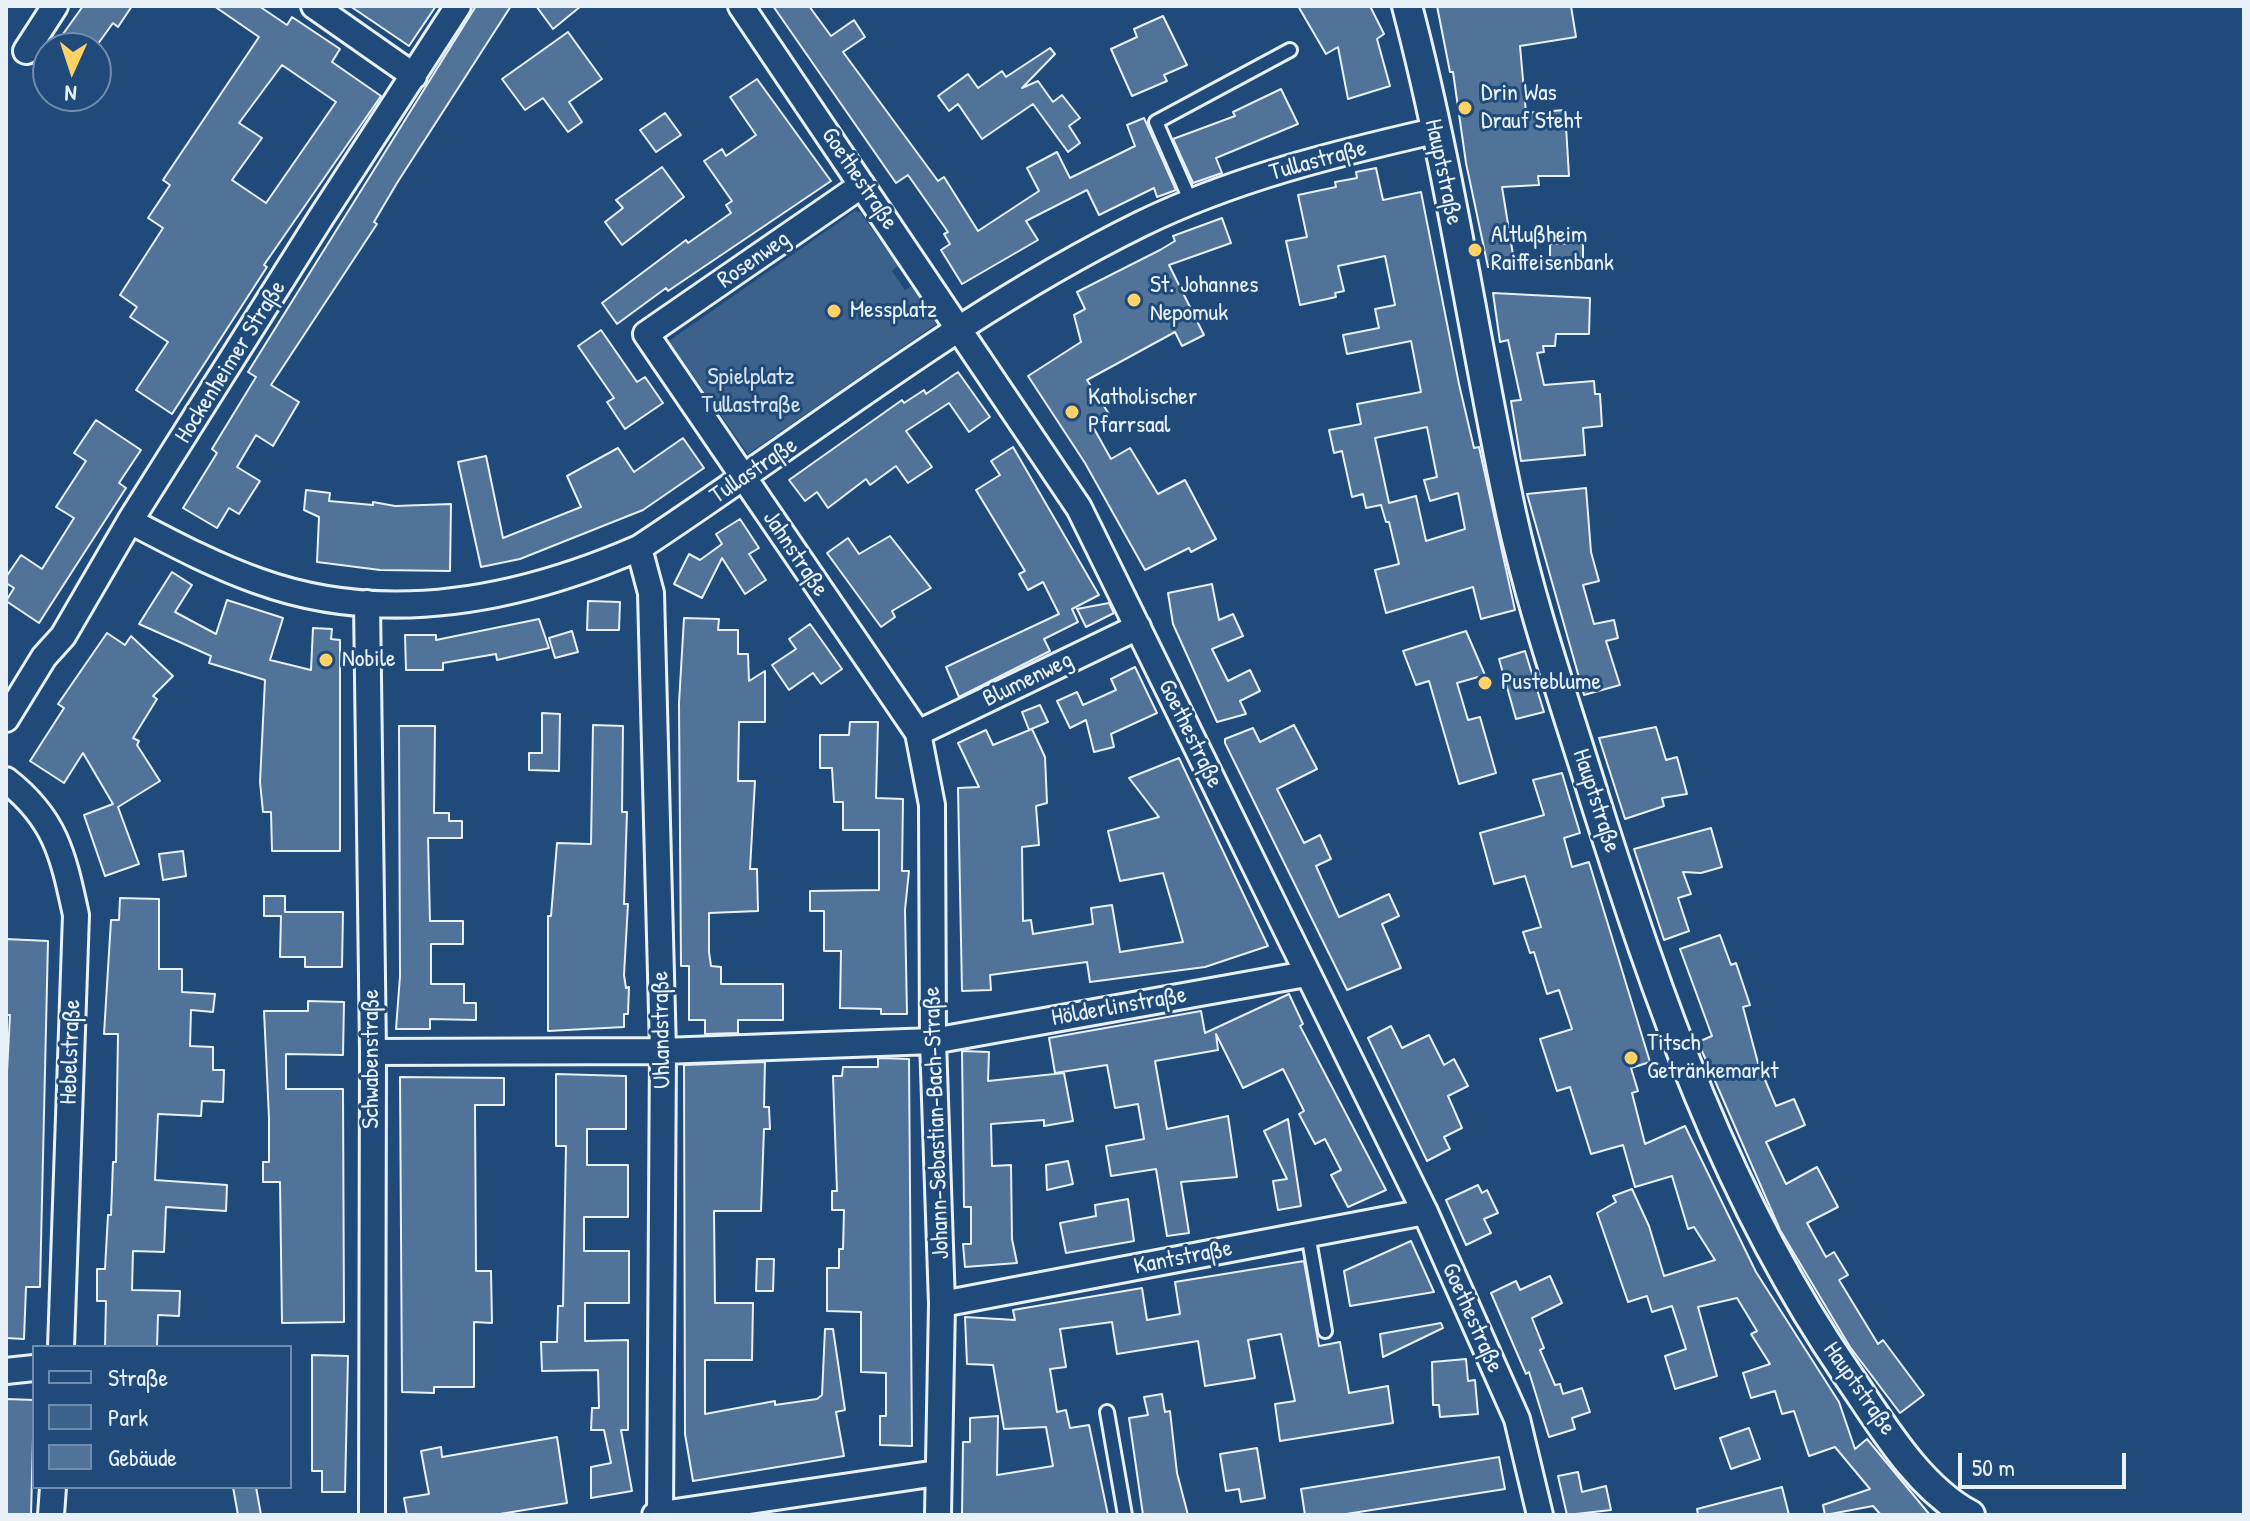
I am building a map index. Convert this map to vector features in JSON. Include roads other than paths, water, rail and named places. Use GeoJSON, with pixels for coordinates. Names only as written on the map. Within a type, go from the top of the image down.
{"type":"FeatureCollection","features":[{"type":"Feature","properties":{"kind":"street"},"geometry":{"type":"LineString","coordinates":[[26,51],[55,6]]}},
{"type":"Feature","properties":{"kind":"street"},"geometry":{"type":"LineString","coordinates":[[314,6],[414,76]]}},
{"type":"Feature","properties":{"kind":"street","name":"Hockenheimer Straße"},"geometry":{"type":"LineString","coordinates":[[6,719],[44,657],[63,636],[130,521],[458,6]]}},
{"type":"Feature","properties":{"kind":"street","name":"Goethestraße"},"geometry":{"type":"LineString","coordinates":[[741,6],[1079,508],[1425,1212],[1517,1419],[1540,1515]]}},
{"type":"Feature","properties":{"kind":"street","name":"Hauptstraße"},"geometry":{"type":"LineString","coordinates":[[1407,6],[1518,544],[1614,858],[1678,1048],[1747,1206],[1788,1284],[1880,1422],[1925,1477],[1961,1513]]}},
{"type":"Feature","properties":{"kind":"street","name":"Tullastraße"},"geometry":{"type":"LineString","coordinates":[[130,521],[259,582],[367,603],[479,599],[584,572],[639,548],[744,479],[960,328],[1089,251],[1191,202],[1294,166],[1434,131]]}},
{"type":"Feature","properties":{"kind":"street","name":"Rosenweg"},"geometry":{"type":"LineString","coordinates":[[646,334],[862,185]]}},
{"type":"Feature","properties":{"kind":"street","name":"Jahnstraße"},"geometry":{"type":"LineString","coordinates":[[646,334],[918,733]]}},
{"type":"Feature","properties":{"kind":"street","name":"Uhlandstraße"},"geometry":{"type":"LineString","coordinates":[[639,548],[651,593],[663,1051],[658,1515]]}},
{"type":"Feature","properties":{"kind":"street","name":"Schwabenstraße"},"geometry":{"type":"LineString","coordinates":[[367,603],[373,1052],[372,1515]]}},
{"type":"Feature","properties":{"kind":"street","name":"Blumenweg"},"geometry":{"type":"LineString","coordinates":[[918,733],[1138,627]]}},
{"type":"Feature","properties":{"kind":"street","name":"Johann-Sebastian-Bach-Straße"},"geometry":{"type":"LineString","coordinates":[[918,733],[932,805],[933,1041],[942,1304],[938,1515]]}},
{"type":"Feature","properties":{"kind":"street","name":"Hebelstraße"},"geometry":{"type":"LineString","coordinates":[[6,780],[40,810],[45,819],[67,871],[76,915],[61,1345]]}},
{"type":"Feature","properties":{"kind":"street","name":"Hölderlinstraße"},"geometry":{"type":"LineString","coordinates":[[373,1052],[663,1051],[933,1041],[1306,974]]}},
{"type":"Feature","properties":{"kind":"street","name":"Kantstraße"},"geometry":{"type":"LineString","coordinates":[[942,1304],[1425,1212]]}},
{"type":"Feature","properties":{"kind":"street"},"geometry":{"type":"LineString","coordinates":[[6,1371],[32,1368]]}},
{"type":"Feature","properties":{"kind":"street"},"geometry":{"type":"LineString","coordinates":[[658,1515],[937,1473]]}},
{"type":"Feature","properties":{"kind":"street"},"geometry":{"type":"LineString","coordinates":[[51,1515],[53,1489]]}},
{"type":"Feature","properties":{"kind":"lane"},"geometry":{"type":"LineString","coordinates":[[1191,202],[1156,122],[1290,50]]}},
{"type":"Feature","properties":{"kind":"lane"},"geometry":{"type":"LineString","coordinates":[[1308,1234],[1325,1331]]}},
{"type":"Feature","properties":{"kind":"lane"},"geometry":{"type":"LineString","coordinates":[[1107,1412],[1125,1515]]}},
{"type":"Feature","properties":{"kind":"place","name":"Drin Was Drauf Steht"},"geometry":{"type":"Point","coordinates":[1465,108]}},
{"type":"Feature","properties":{"kind":"place","name":"Altlußheim Raiffeisenbank"},"geometry":{"type":"Point","coordinates":[1475,250]}},
{"type":"Feature","properties":{"kind":"place","name":"St. Johannes Nepomuk"},"geometry":{"type":"Point","coordinates":[1134,300]}},
{"type":"Feature","properties":{"kind":"place","name":"Messplatz"},"geometry":{"type":"Point","coordinates":[834,311]}},
{"type":"Feature","properties":{"kind":"place","name":"Katholischer Pfarrsaal"},"geometry":{"type":"Point","coordinates":[1072,412]}},
{"type":"Feature","properties":{"kind":"place","name":"Nobile"},"geometry":{"type":"Point","coordinates":[326,660]}},
{"type":"Feature","properties":{"kind":"place","name":"Pusteblume"},"geometry":{"type":"Point","coordinates":[1485,683]}},
{"type":"Feature","properties":{"kind":"place","name":"Titsch Getränkemarkt"},"geometry":{"type":"Point","coordinates":[1631,1058]}},
{"type":"Feature","properties":{"kind":"park label","name":"Spielplatz Tullastraße"},"geometry":{"type":"Point","coordinates":[751,392]}}]}
